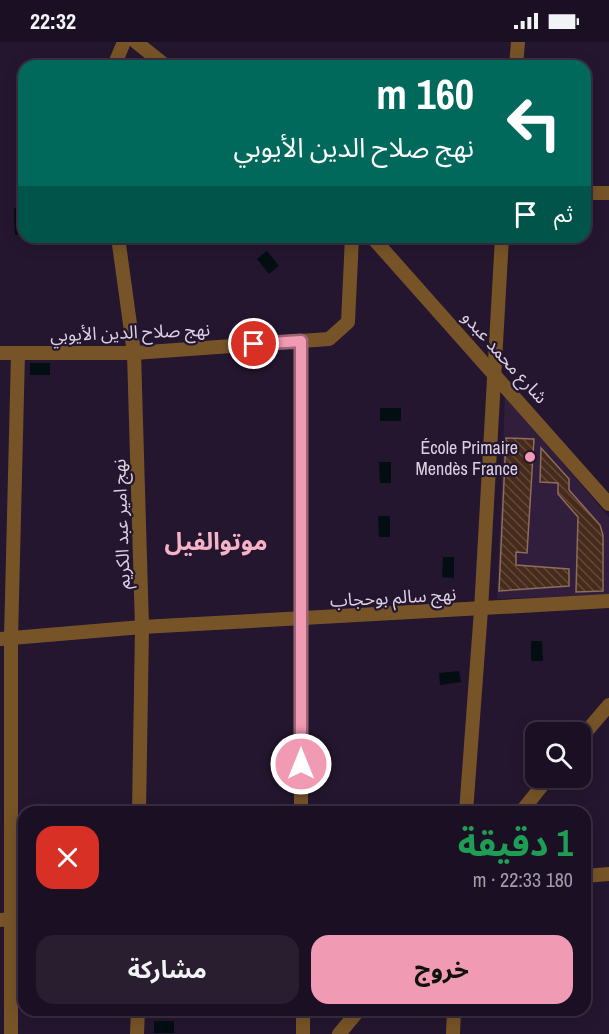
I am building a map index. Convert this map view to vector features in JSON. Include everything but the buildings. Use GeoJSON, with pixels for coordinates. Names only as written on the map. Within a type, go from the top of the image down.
{"type":"FeatureCollection","features":[{"type":"Feature","properties":{"kind":"street"},"geometry":{"type":"LineString","coordinates":[[116,60],[124,42]]}},
{"type":"Feature","properties":{"kind":"street"},"geometry":{"type":"LineString","coordinates":[[136,42],[158,60]]}},
{"type":"Feature","properties":{"kind":"street"},"geometry":{"type":"LineString","coordinates":[[516,60],[518,42]]}},
{"type":"Feature","properties":{"kind":"street"},"geometry":{"type":"LineString","coordinates":[[591,193],[609,193]]}},
{"type":"Feature","properties":{"kind":"street","name":"نهج امير عبد الكريم"},"geometry":{"type":"LineString","coordinates":[[119,243],[134,353],[142,627],[140,806]]}},
{"type":"Feature","properties":{"kind":"street","name":"نهج صلاح الدين الأيوبي"},"geometry":{"type":"LineString","coordinates":[[0,353],[134,353],[329,339],[348,322],[352,243]]}},
{"type":"Feature","properties":{"kind":"street","name":"شارع محمد عبدو"},"geometry":{"type":"LineString","coordinates":[[377,243],[609,504]]}},
{"type":"Feature","properties":{"kind":"street"},"geometry":{"type":"LineString","coordinates":[[466,806],[481,610],[502,243]]}},
{"type":"Feature","properties":{"kind":"street"},"geometry":{"type":"LineString","coordinates":[[301,341],[299,620],[301,806]]}},
{"type":"Feature","properties":{"kind":"street"},"geometry":{"type":"LineString","coordinates":[[11,1034],[12,919],[6,639],[18,353]]}},
{"type":"Feature","properties":{"kind":"street","name":"نهج سالم بوحجاب"},"geometry":{"type":"LineString","coordinates":[[6,639],[142,627],[609,602]]}},
{"type":"Feature","properties":{"kind":"street"},"geometry":{"type":"LineString","coordinates":[[591,726],[609,705]]}},
{"type":"Feature","properties":{"kind":"street"},"geometry":{"type":"LineString","coordinates":[[526,806],[540,788]]}},
{"type":"Feature","properties":{"kind":"street"},"geometry":{"type":"LineString","coordinates":[[591,876],[609,874]]}},
{"type":"Feature","properties":{"kind":"street"},"geometry":{"type":"LineString","coordinates":[[137,1034],[138,1016]]}},
{"type":"Feature","properties":{"kind":"street"},"geometry":{"type":"LineString","coordinates":[[303,1016],[303,1034]]}},
{"type":"Feature","properties":{"kind":"street"},"geometry":{"type":"LineString","coordinates":[[339,1034],[354,1016]]}},
{"type":"Feature","properties":{"kind":"street"},"geometry":{"type":"LineString","coordinates":[[453,1034],[454,1016]]}},
{"type":"Feature","properties":{"kind":"shaded area"},"geometry":{"type":"Polygon","coordinates":[[[14,208],[18,208],[18,235],[15,235],[14,208]]]}},
{"type":"Feature","properties":{"kind":"shaded area"},"geometry":{"type":"Polygon","coordinates":[[[267,251],[279,266],[269,274],[257,259],[267,251]]]}},
{"type":"Feature","properties":{"kind":"shaded area"},"geometry":{"type":"Polygon","coordinates":[[[30,363],[50,363],[50,375],[30,375],[30,363]]]}},
{"type":"Feature","properties":{"kind":"shaded area","name":"École Primaire Mendès France"},"geometry":{"type":"Polygon","coordinates":[[[505,396],[609,517],[609,595],[497,599],[505,396]]]}},
{"type":"Feature","properties":{"kind":"shaded area"},"geometry":{"type":"Polygon","coordinates":[[[380,408],[401,408],[401,421],[380,421],[380,408]]]}},
{"type":"Feature","properties":{"kind":"shaded area"},"geometry":{"type":"Polygon","coordinates":[[[379,462],[391,462],[391,483],[380,483],[379,462]]]}},
{"type":"Feature","properties":{"kind":"shaded area"},"geometry":{"type":"Polygon","coordinates":[[[378,516],[390,516],[390,537],[379,537],[378,516]]]}},
{"type":"Feature","properties":{"kind":"shaded area"},"geometry":{"type":"Polygon","coordinates":[[[443,557],[454,557],[454,578],[442,577],[443,557]]]}},
{"type":"Feature","properties":{"kind":"shaded area"},"geometry":{"type":"Polygon","coordinates":[[[531,641],[542,641],[543,661],[531,661],[531,641]]]}},
{"type":"Feature","properties":{"kind":"shaded area"},"geometry":{"type":"Polygon","coordinates":[[[459,671],[461,682],[440,685],[439,673],[459,671]]]}},
{"type":"Feature","properties":{"kind":"shaded area"},"geometry":{"type":"Polygon","coordinates":[[[277,760],[288,760],[289,780],[277,780],[277,760]]]}},
{"type":"Feature","properties":{"kind":"shaded area"},"geometry":{"type":"Polygon","coordinates":[[[154,1021],[174,1021],[174,1033],[154,1033],[154,1021]]]}},
{"type":"Feature","properties":{"kind":"place","name":"École Primaire Mendès France"},"geometry":{"type":"Point","coordinates":[530,457]}},
{"type":"Feature","properties":{"kind":"district","name":"موتوالفيل"},"geometry":{"type":"Point","coordinates":[216,541]}},
{"type":"Feature","properties":{"kind":"route"},"geometry":{"type":"LineString","coordinates":[[254,344],[301,341],[299,620],[301,764]]}}]}
